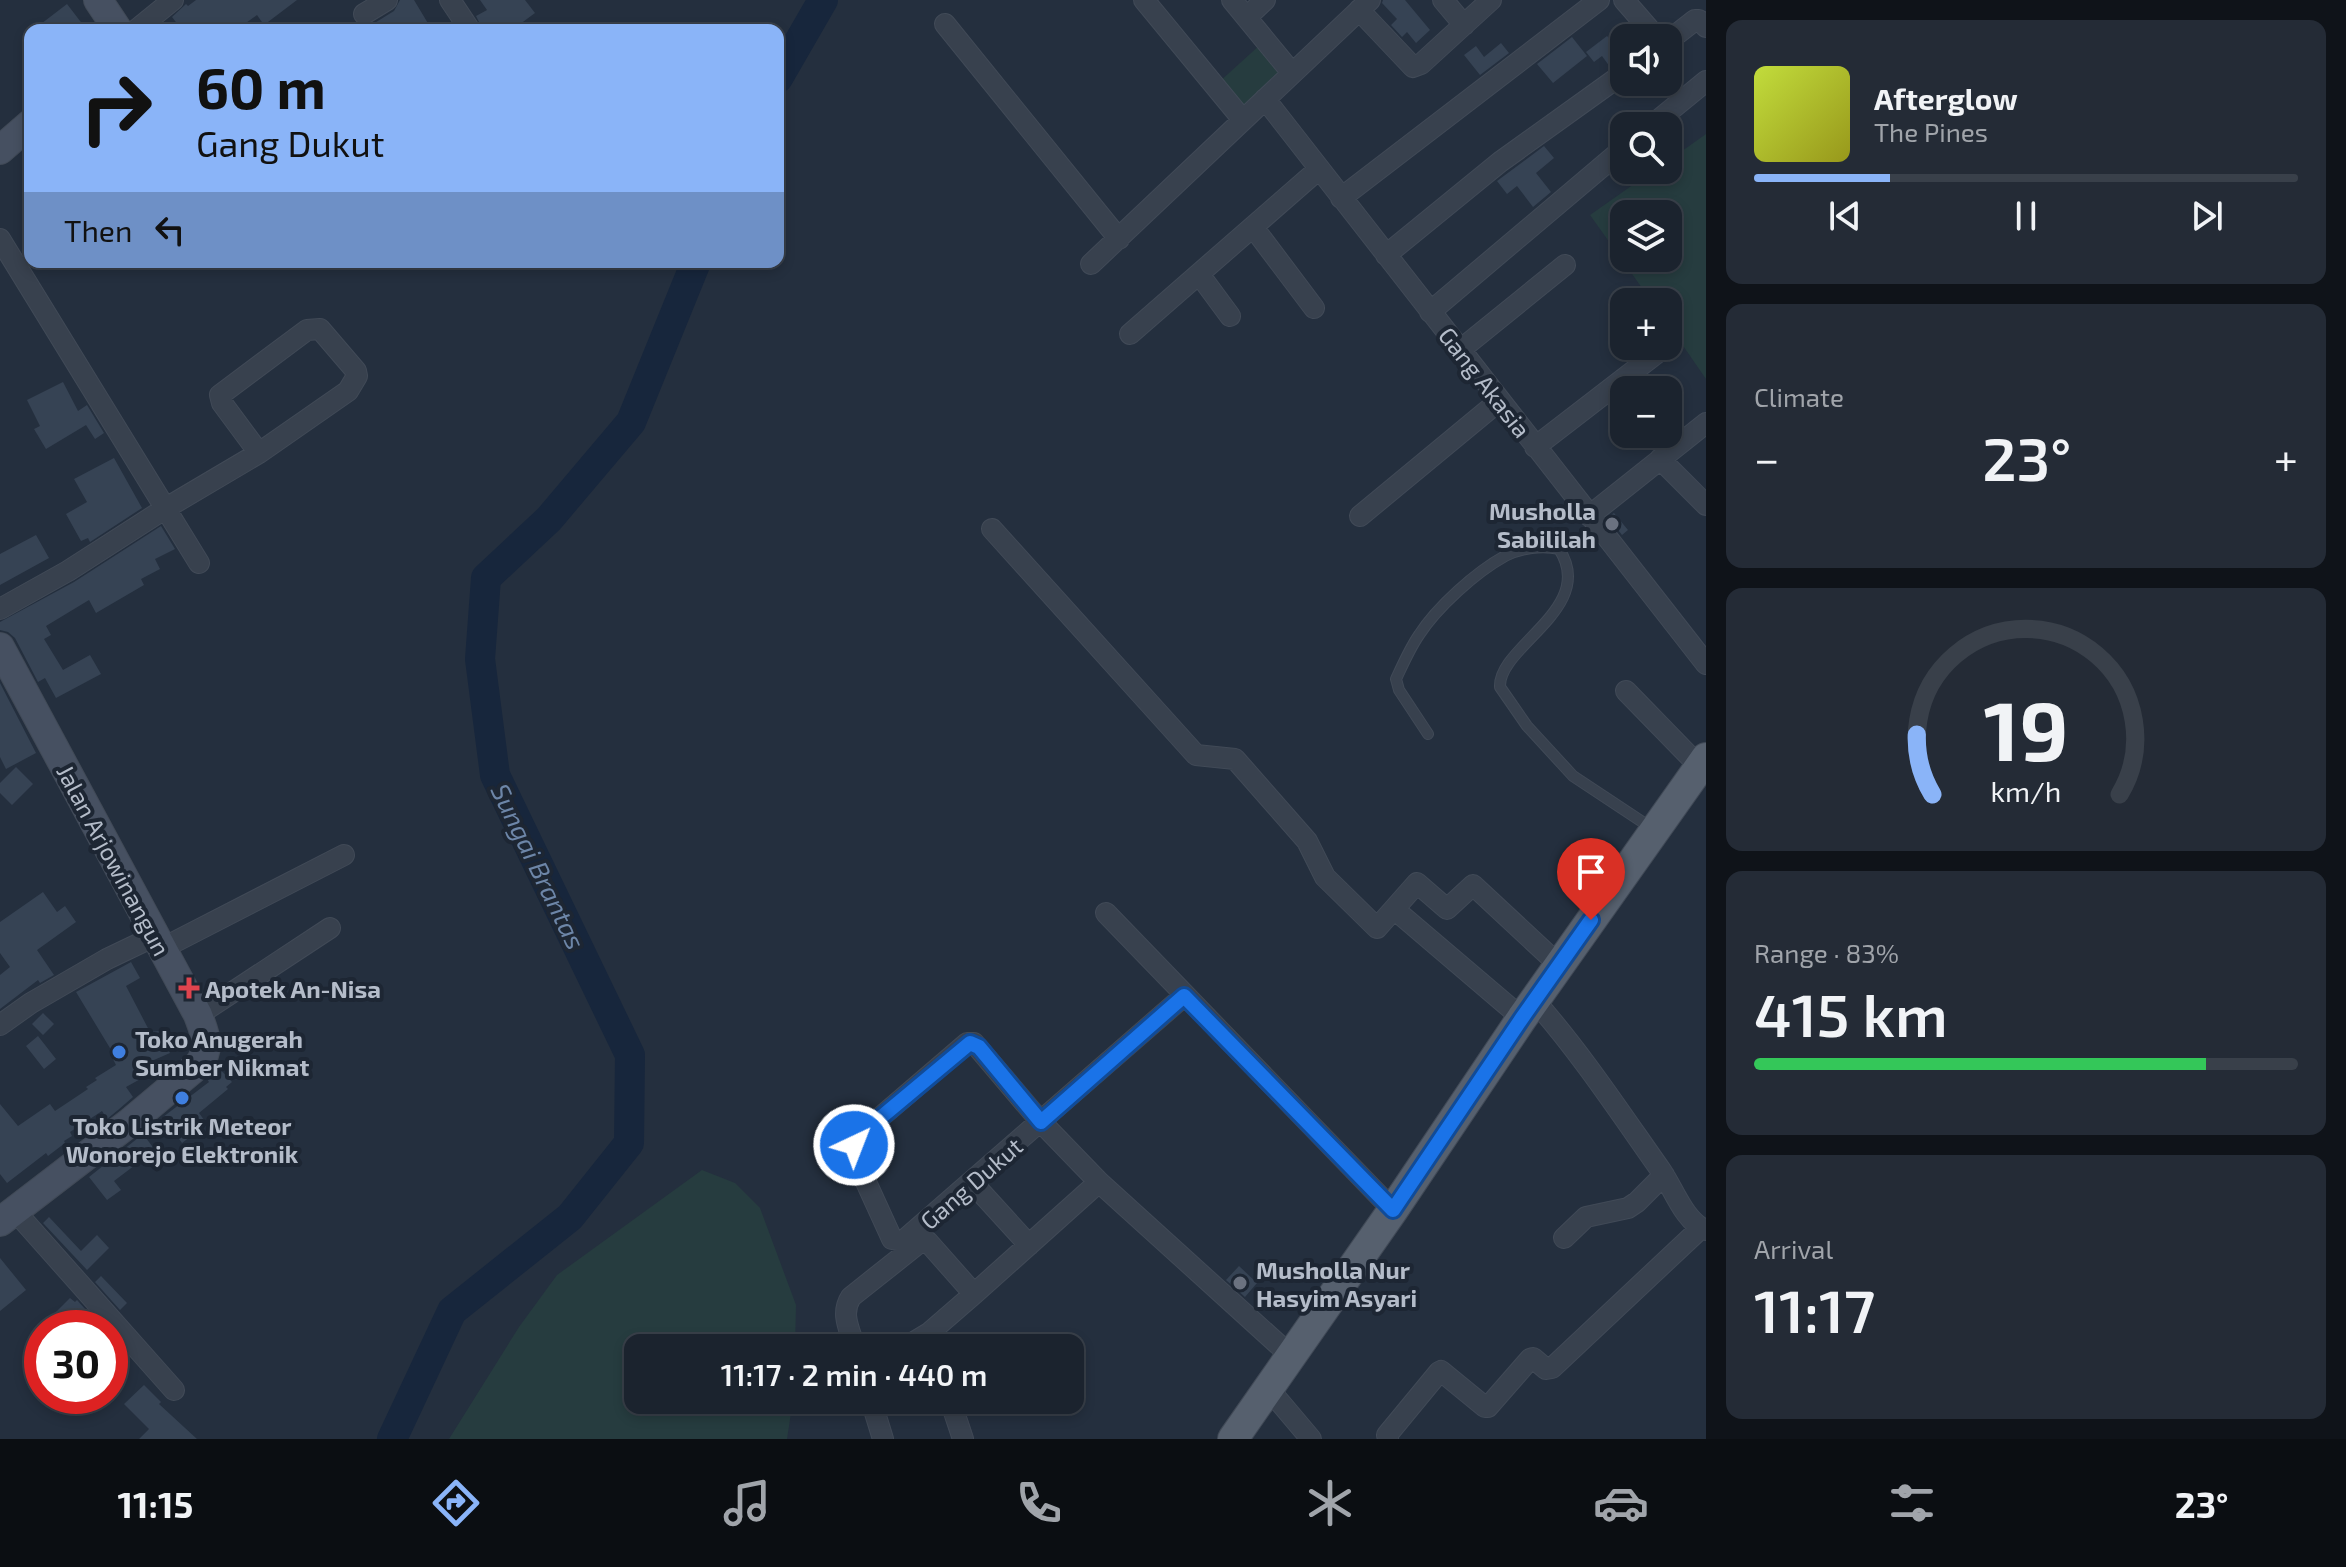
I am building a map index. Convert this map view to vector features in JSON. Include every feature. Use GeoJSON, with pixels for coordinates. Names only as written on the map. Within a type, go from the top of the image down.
{"type":"FeatureCollection","features":[{"type":"Feature","properties":{"kind":"main road"},"geometry":{"type":"LineString","coordinates":[[98,0],[114,24]]}},
{"type":"Feature","properties":{"kind":"main road"},"geometry":{"type":"LineString","coordinates":[[0,150],[24,129]]}},
{"type":"Feature","properties":{"kind":"main road","name":"Jalan Arjowinangun"},"geometry":{"type":"LineString","coordinates":[[0,647],[198,1015],[207,1041],[198,1065],[129,1123],[7,1216]]}},
{"type":"Feature","properties":{"kind":"main road"},"geometry":{"type":"LineString","coordinates":[[1233,1439],[1528,1009],[1703,763]]}},
{"type":"Feature","properties":{"kind":"street"},"geometry":{"type":"LineString","coordinates":[[143,24],[173,0]]}},
{"type":"Feature","properties":{"kind":"street"},"geometry":{"type":"LineString","coordinates":[[364,14],[387,0]]}},
{"type":"Feature","properties":{"kind":"street"},"geometry":{"type":"LineString","coordinates":[[450,0],[466,24]]}},
{"type":"Feature","properties":{"kind":"street"},"geometry":{"type":"LineString","coordinates":[[1144,0],[1243,120]]}},
{"type":"Feature","properties":{"kind":"street"},"geometry":{"type":"LineString","coordinates":[[1232,0],[1292,73]]}},
{"type":"Feature","properties":{"kind":"street"},"geometry":{"type":"LineString","coordinates":[[1247,17],[1265,0]]}},
{"type":"Feature","properties":{"kind":"street"},"geometry":{"type":"LineString","coordinates":[[1443,0],[1464,25]]}},
{"type":"Feature","properties":{"kind":"street"},"geometry":{"type":"LineString","coordinates":[[1091,264],[1365,5],[1413,67],[1421,64],[1491,0]]}},
{"type":"Feature","properties":{"kind":"street"},"geometry":{"type":"LineString","coordinates":[[1341,198],[1599,0]]}},
{"type":"Feature","properties":{"kind":"street"},"geometry":{"type":"LineString","coordinates":[[1624,0],[1645,24]]}},
{"type":"Feature","properties":{"kind":"street"},"geometry":{"type":"LineString","coordinates":[[1682,30],[1695,20],[1706,27]]}},
{"type":"Feature","properties":{"kind":"street"},"geometry":{"type":"LineString","coordinates":[[945,24],[1119,239]]}},
{"type":"Feature","properties":{"kind":"street"},"geometry":{"type":"LineString","coordinates":[[1668,112],[1706,81]]}},
{"type":"Feature","properties":{"kind":"street"},"geometry":{"type":"LineString","coordinates":[[1386,255],[1500,162],[1610,83]]}},
{"type":"Feature","properties":{"kind":"street","name":"Gang Akasia"},"geometry":{"type":"LineString","coordinates":[[1265,99],[1706,664]]}},
{"type":"Feature","properties":{"kind":"street"},"geometry":{"type":"LineString","coordinates":[[1430,312],[1610,160]]}},
{"type":"Feature","properties":{"kind":"street"},"geometry":{"type":"LineString","coordinates":[[1130,334],[1319,169]]}},
{"type":"Feature","properties":{"kind":"street"},"geometry":{"type":"LineString","coordinates":[[1253,227],[1314,308]]}},
{"type":"Feature","properties":{"kind":"street"},"geometry":{"type":"LineString","coordinates":[[0,239],[199,563]]}},
{"type":"Feature","properties":{"kind":"street"},"geometry":{"type":"LineString","coordinates":[[1460,350],[1565,265]]}},
{"type":"Feature","properties":{"kind":"street"},"geometry":{"type":"LineString","coordinates":[[1199,274],[1230,316]]}},
{"type":"Feature","properties":{"kind":"street"},"geometry":{"type":"LineString","coordinates":[[0,609],[68,571],[259,453],[348,391],[356,371],[320,329],[307,330],[220,395],[222,403],[259,453]]}},
{"type":"Feature","properties":{"kind":"street"},"geometry":{"type":"LineString","coordinates":[[1535,447],[1648,360]]}},
{"type":"Feature","properties":{"kind":"street"},"geometry":{"type":"LineString","coordinates":[[1360,516],[1499,401]]}},
{"type":"Feature","properties":{"kind":"street"},"geometry":{"type":"LineString","coordinates":[[1589,516],[1706,423]]}},
{"type":"Feature","properties":{"kind":"street"},"geometry":{"type":"LineString","coordinates":[[1660,459],[1706,505]]}},
{"type":"Feature","properties":{"kind":"street"},"geometry":{"type":"LineString","coordinates":[[992,529],[1196,755],[1235,759],[1307,841],[1325,877],[1377,928],[1417,883],[1447,909],[1473,885],[1559,965]]}},
{"type":"Feature","properties":{"kind":"street"},"geometry":{"type":"LineString","coordinates":[[1626,691],[1703,763]]}},
{"type":"Feature","properties":{"kind":"street"},"geometry":{"type":"LineString","coordinates":[[0,1025],[81,974],[158,943],[344,855]]}},
{"type":"Feature","properties":{"kind":"street"},"geometry":{"type":"LineString","coordinates":[[1388,1439],[1387,1435],[1441,1371],[1488,1407],[1530,1359],[1533,1358],[1546,1369],[1552,1368],[1704,1229],[1689,1216],[1664,1175],[1528,1009],[1394,909]]}},
{"type":"Feature","properties":{"kind":"street"},"geometry":{"type":"LineString","coordinates":[[1106,913],[1393,1210]]}},
{"type":"Feature","properties":{"kind":"street"},"geometry":{"type":"LineString","coordinates":[[198,1015],[330,928]]}},
{"type":"Feature","properties":{"kind":"street"},"geometry":{"type":"LineString","coordinates":[[1184,996],[1041,1122],[1099,1182],[1291,1356]]}},
{"type":"Feature","properties":{"kind":"street","name":"Gang Dukut"},"geometry":{"type":"LineString","coordinates":[[967,1043],[979,1047],[1041,1122],[903,1241],[892,1239],[855,1158],[855,1139],[967,1043]]}},
{"type":"Feature","properties":{"kind":"street"},"geometry":{"type":"LineString","coordinates":[[1564,1238],[1586,1217],[1628,1208],[1664,1175]]}},
{"type":"Feature","properties":{"kind":"street"},"geometry":{"type":"LineString","coordinates":[[937,1334],[974,1294],[1099,1182]]}},
{"type":"Feature","properties":{"kind":"street"},"geometry":{"type":"LineString","coordinates":[[978,1189],[1029,1245]]}},
{"type":"Feature","properties":{"kind":"street"},"geometry":{"type":"LineString","coordinates":[[7,1216],[174,1390]]}},
{"type":"Feature","properties":{"kind":"street"},"geometry":{"type":"LineString","coordinates":[[851,1334],[844,1312],[851,1297],[919,1243],[928,1242],[974,1294]]}},
{"type":"Feature","properties":{"kind":"street"},"geometry":{"type":"LineString","coordinates":[[1268,1388],[1311,1439]]}},
{"type":"Feature","properties":{"kind":"street"},"geometry":{"type":"LineString","coordinates":[[875,1414],[883,1439]]}},
{"type":"Feature","properties":{"kind":"street"},"geometry":{"type":"LineString","coordinates":[[955,1414],[963,1439]]}},
{"type":"Feature","properties":{"kind":"lane"},"geometry":{"type":"LineString","coordinates":[[1428,734],[1399,690],[1396,679],[1419,635],[1438,611],[1469,582],[1506,555],[1544,546],[1559,549],[1567,562],[1568,582],[1547,622],[1503,671],[1500,687],[1527,726],[1573,776],[1655,831]]}},
{"type":"Feature","properties":{"kind":"green space"},"geometry":{"type":"Polygon","coordinates":[[[1261,44],[1284,72],[1243,111],[1218,83],[1261,44]]]}},
{"type":"Feature","properties":{"kind":"green space"},"geometry":{"type":"Polygon","coordinates":[[[1706,134],[1706,379],[1682,344],[1682,288],[1642,288],[1631,272],[1682,272],[1682,200],[1611,200],[1634,184],[1682,184],[1682,151],[1706,134]]]}},
{"type":"Feature","properties":{"kind":"green space"},"geometry":{"type":"Polygon","coordinates":[[[1610,201],[1610,243],[1590,215],[1610,201]]]}},
{"type":"Feature","properties":{"kind":"green space"},"geometry":{"type":"Polygon","coordinates":[[[702,1170],[735,1183],[760,1208],[796,1305],[795,1334],[624,1334],[624,1414],[791,1414],[787,1439],[449,1439],[519,1327],[557,1275],[702,1170]]]}},
{"type":"Feature","properties":{"kind":"building"},"geometry":{"type":"Polygon","coordinates":[[[196,0],[297,0],[265,24],[257,15],[244,24],[177,24],[172,17],[186,4],[188,6],[196,0]]]}},
{"type":"Feature","properties":{"kind":"building"},"geometry":{"type":"Polygon","coordinates":[[[400,0],[414,0],[428,24],[373,24],[394,11],[400,0]]]}},
{"type":"Feature","properties":{"kind":"building"},"geometry":{"type":"Polygon","coordinates":[[[480,0],[525,0],[535,13],[520,24],[480,24],[476,16],[487,10],[480,0]]]}},
{"type":"Feature","properties":{"kind":"building"},"geometry":{"type":"Polygon","coordinates":[[[1383,0],[1405,0],[1430,30],[1416,43],[1407,32],[1402,37],[1391,25],[1397,19],[1382,3],[1383,0]]]}},
{"type":"Feature","properties":{"kind":"building"},"geometry":{"type":"Polygon","coordinates":[[[67,4],[82,24],[41,24],[67,4]]]}},
{"type":"Feature","properties":{"kind":"building"},"geometry":{"type":"Polygon","coordinates":[[[1607,36],[1610,39],[1610,67],[1602,56],[1594,62],[1586,52],[1607,36]]]}},
{"type":"Feature","properties":{"kind":"building"},"geometry":{"type":"Polygon","coordinates":[[[1572,37],[1587,56],[1553,83],[1537,64],[1572,37]]]}},
{"type":"Feature","properties":{"kind":"building"},"geometry":{"type":"Polygon","coordinates":[[[1501,43],[1509,53],[1480,75],[1464,55],[1476,46],[1484,57],[1501,43]]]}},
{"type":"Feature","properties":{"kind":"building"},"geometry":{"type":"Polygon","coordinates":[[[1544,146],[1554,158],[1536,173],[1551,192],[1533,207],[1517,186],[1507,194],[1497,181],[1544,146]]]}},
{"type":"Feature","properties":{"kind":"building"},"geometry":{"type":"Polygon","coordinates":[[[63,382],[78,411],[87,405],[104,433],[95,439],[86,425],[46,449],[34,429],[40,426],[27,400],[63,382]]]}},
{"type":"Feature","properties":{"kind":"building"},"geometry":{"type":"Polygon","coordinates":[[[114,458],[142,508],[90,542],[88,538],[81,541],[66,514],[87,502],[74,479],[114,458]]]}},
{"type":"Feature","properties":{"kind":"building"},"geometry":{"type":"Polygon","coordinates":[[[1614,513],[1628,530],[1622,535],[1608,517],[1614,513]]]}},
{"type":"Feature","properties":{"kind":"building"},"geometry":{"type":"Polygon","coordinates":[[[161,526],[175,549],[155,559],[160,569],[141,579],[144,585],[96,613],[89,600],[46,626],[51,635],[44,639],[63,670],[90,655],[101,674],[56,698],[45,678],[38,682],[15,638],[0,630],[0,622],[74,582],[161,526]]]}},
{"type":"Feature","properties":{"kind":"building"},"geometry":{"type":"Polygon","coordinates":[[[36,535],[49,558],[0,585],[0,554],[36,535]]]}},
{"type":"Feature","properties":{"kind":"building"},"geometry":{"type":"Polygon","coordinates":[[[0,683],[36,753],[6,769],[0,757],[0,683]]]}},
{"type":"Feature","properties":{"kind":"building"},"geometry":{"type":"Polygon","coordinates":[[[16,767],[33,784],[12,805],[0,793],[0,783],[16,767]]]}},
{"type":"Feature","properties":{"kind":"building"},"geometry":{"type":"Polygon","coordinates":[[[43,892],[57,912],[65,906],[76,922],[37,950],[54,975],[40,983],[38,980],[0,1009],[0,975],[10,967],[0,953],[0,922],[43,892]]]}},
{"type":"Feature","properties":{"kind":"building"},"geometry":{"type":"Polygon","coordinates":[[[131,962],[140,978],[126,986],[150,1032],[160,1031],[170,1053],[138,1067],[144,1077],[126,1087],[133,1097],[107,1119],[102,1111],[70,1132],[72,1136],[48,1156],[46,1153],[7,1183],[0,1174],[0,1104],[18,1126],[50,1104],[55,1111],[116,1065],[113,1059],[116,1058],[76,992],[131,962]]]}},
{"type":"Feature","properties":{"kind":"building"},"geometry":{"type":"Polygon","coordinates":[[[43,1013],[54,1024],[43,1035],[32,1024],[43,1013]]]}},
{"type":"Feature","properties":{"kind":"building"},"geometry":{"type":"Polygon","coordinates":[[[38,1036],[56,1059],[44,1069],[26,1046],[38,1036]]]}},
{"type":"Feature","properties":{"kind":"building"},"geometry":{"type":"Polygon","coordinates":[[[218,1067],[232,1082],[199,1113],[207,1124],[182,1143],[163,1117],[209,1082],[207,1079],[218,1067]]]}},
{"type":"Feature","properties":{"kind":"building"},"geometry":{"type":"Polygon","coordinates":[[[143,1134],[155,1150],[114,1181],[121,1190],[107,1200],[89,1177],[143,1134]]]}},
{"type":"Feature","properties":{"kind":"building"},"geometry":{"type":"Polygon","coordinates":[[[49,1217],[81,1251],[97,1235],[109,1248],[87,1270],[43,1223],[49,1217]]]}},
{"type":"Feature","properties":{"kind":"building"},"geometry":{"type":"Polygon","coordinates":[[[0,1258],[26,1290],[0,1311],[0,1258]]]}},
{"type":"Feature","properties":{"kind":"building","name":"Musholla Nur Hasyim Asyari"},"geometry":{"type":"Polygon","coordinates":[[[1239,1266],[1257,1283],[1245,1297],[1226,1280],[1239,1266]]]}},
{"type":"Feature","properties":{"kind":"building"},"geometry":{"type":"Polygon","coordinates":[[[101,1276],[127,1303],[120,1310],[95,1282],[101,1276]]]}},
{"type":"Feature","properties":{"kind":"building"},"geometry":{"type":"Polygon","coordinates":[[[70,1298],[75,1302],[77,1300],[86,1310],[58,1310],[70,1298]]]}},
{"type":"Feature","properties":{"kind":"building"},"geometry":{"type":"Polygon","coordinates":[[[144,1385],[161,1402],[159,1404],[197,1439],[139,1439],[149,1429],[128,1408],[128,1400],[144,1385]]]}},
{"type":"Feature","properties":{"kind":"waterway","name":"Sungai Brantas"},"geometry":{"type":"LineString","coordinates":[[784,68],[823,0]]}},
{"type":"Feature","properties":{"kind":"waterway","name":"Sungai Brantas"},"geometry":{"type":"LineString","coordinates":[[392,1439],[452,1311],[570,1217],[629,1143],[630,1055],[495,775],[480,659],[486,578],[549,519],[631,422],[694,268]]}},
{"type":"Feature","properties":{"kind":"place","name":"Musholla Sabililah"},"geometry":{"type":"Point","coordinates":[1612,524]}},
{"type":"Feature","properties":{"kind":"place","name":"Apotek An-Nisa"},"geometry":{"type":"Point","coordinates":[189,988]}},
{"type":"Feature","properties":{"kind":"place","name":"Toko Anugerah Sumber Nikmat"},"geometry":{"type":"Point","coordinates":[119,1052]}},
{"type":"Feature","properties":{"kind":"place","name":"Toko Listrik Meteor Wonorejo Elektronik"},"geometry":{"type":"Point","coordinates":[182,1098]}},
{"type":"Feature","properties":{"kind":"place","name":"Musholla Nur Hasyim Asyari"},"geometry":{"type":"Point","coordinates":[1240,1283]}},
{"type":"Feature","properties":{"kind":"route"},"geometry":{"type":"LineString","coordinates":[[854,1145],[855,1139],[967,1043],[979,1047],[1041,1122],[1184,996],[1393,1210],[1591,920]]}}]}
